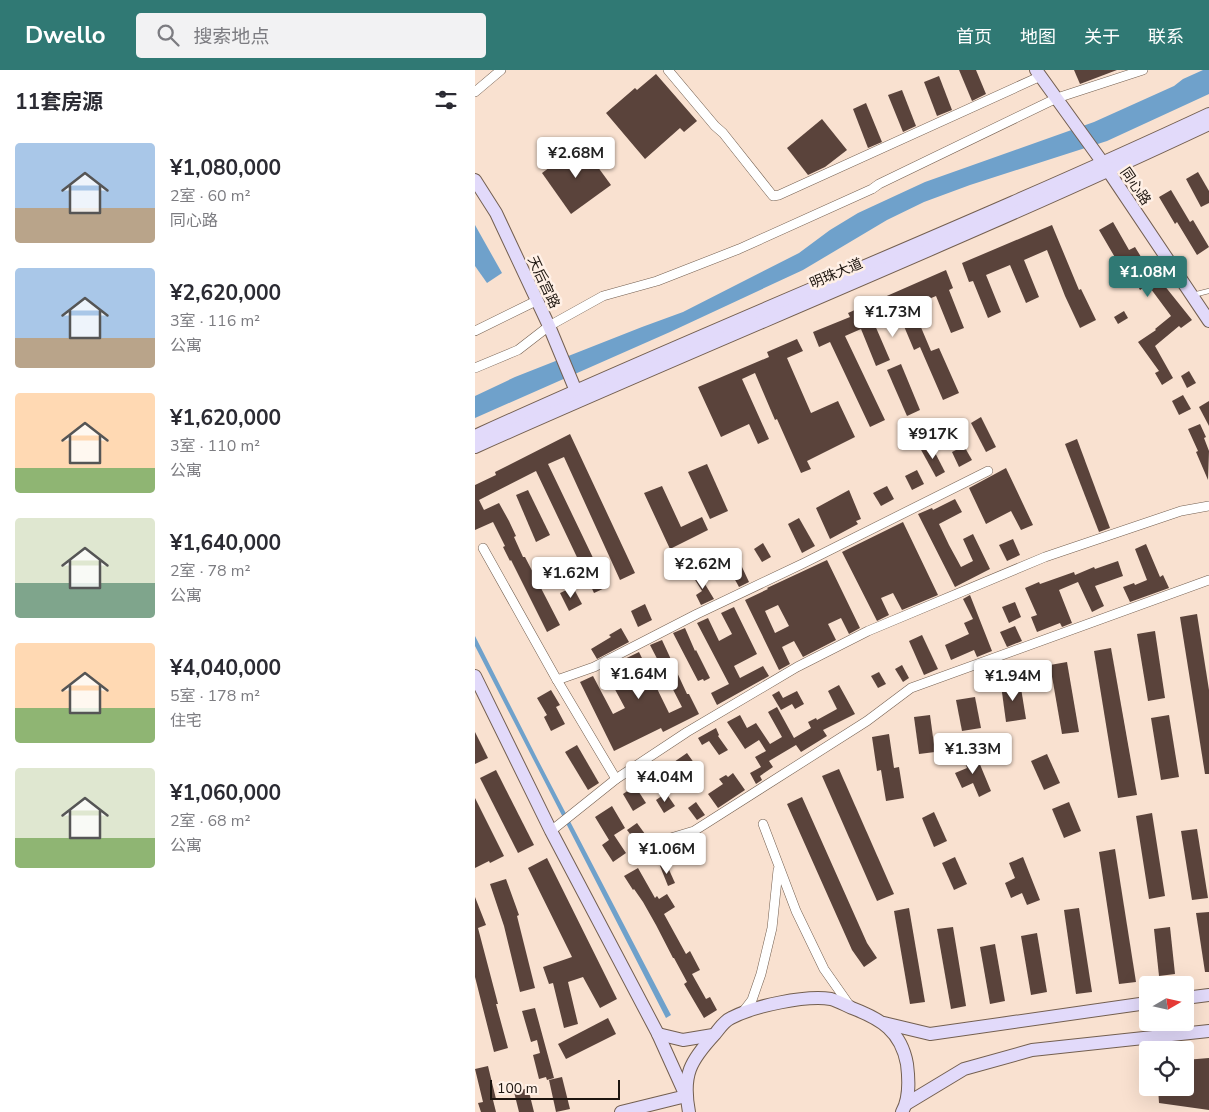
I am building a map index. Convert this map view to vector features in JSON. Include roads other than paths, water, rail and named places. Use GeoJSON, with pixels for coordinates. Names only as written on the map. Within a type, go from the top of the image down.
{"type":"FeatureCollection","features":[{"type":"Feature","properties":{"kind":"street"},"geometry":{"type":"LineString","coordinates":[[475,92],[501,70]]}},
{"type":"Feature","properties":{"kind":"street"},"geometry":{"type":"LineString","coordinates":[[668,70],[723,133],[773,196],[779,196],[1039,73]]}},
{"type":"Feature","properties":{"kind":"street"},"geometry":{"type":"LineString","coordinates":[[475,368],[518,350],[549,326],[603,296],[657,282],[739,249],[871,189],[1057,98],[1143,70]]}},
{"type":"Feature","properties":{"kind":"street","name":"同心路"},"geometry":{"type":"LineString","coordinates":[[1039,73],[1193,295],[1209,321]]}},
{"type":"Feature","properties":{"kind":"street","name":"明珠大道"},"geometry":{"type":"LineString","coordinates":[[1105,168],[1209,114]]}},
{"type":"Feature","properties":{"kind":"street","name":"明珠大道"},"geometry":{"type":"LineString","coordinates":[[475,436],[577,391],[1209,124]]}},
{"type":"Feature","properties":{"kind":"street","name":"天后宫路"},"geometry":{"type":"LineString","coordinates":[[475,180],[496,213],[577,391]]}},
{"type":"Feature","properties":{"kind":"street"},"geometry":{"type":"LineString","coordinates":[[475,331],[536,301]]}},
{"type":"Feature","properties":{"kind":"street","name":"明珠大道"},"geometry":{"type":"LineString","coordinates":[[475,447],[577,391]]}},
{"type":"Feature","properties":{"kind":"street"},"geometry":{"type":"LineString","coordinates":[[557,680],[594,667],[697,614],[988,471]]}},
{"type":"Feature","properties":{"kind":"street"},"geometry":{"type":"LineString","coordinates":[[554,829],[616,780],[687,732],[797,667],[868,631],[1045,557],[1181,511],[1209,506]]}},
{"type":"Feature","properties":{"kind":"street"},"geometry":{"type":"LineString","coordinates":[[483,548],[616,780]]}},
{"type":"Feature","properties":{"kind":"street"},"geometry":{"type":"LineString","coordinates":[[638,844],[655,843],[694,831],[867,721],[911,688],[1209,580]]}},
{"type":"Feature","properties":{"kind":"street"},"geometry":{"type":"LineString","coordinates":[[475,676],[658,1034],[686,1096],[689,1112]]}},
{"type":"Feature","properties":{"kind":"street"},"geometry":{"type":"LineString","coordinates":[[763,824],[796,911],[825,969],[851,1007]]}},
{"type":"Feature","properties":{"kind":"street"},"geometry":{"type":"LineString","coordinates":[[740,1014],[752,1000],[761,974],[772,928],[778,867]]}},
{"type":"Feature","properties":{"kind":"street"},"geometry":{"type":"LineString","coordinates":[[1194,997],[1209,995]]}},
{"type":"Feature","properties":{"kind":"street"},"geometry":{"type":"LineString","coordinates":[[686,1096],[690,1066],[703,1046],[729,1018],[766,1006],[802,999],[831,1000],[871,1015],[896,1035],[905,1054],[908,1073],[904,1108]]}},
{"type":"Feature","properties":{"kind":"street"},"geometry":{"type":"LineString","coordinates":[[883,1023],[930,1034],[1139,1004]]}},
{"type":"Feature","properties":{"kind":"street"},"geometry":{"type":"LineString","coordinates":[[904,1108],[964,1068],[1032,1050],[1209,1031]]}},
{"type":"Feature","properties":{"kind":"street"},"geometry":{"type":"LineString","coordinates":[[658,1034],[683,1040],[713,1035]]}},
{"type":"Feature","properties":{"kind":"street"},"geometry":{"type":"LineString","coordinates":[[621,1112],[686,1096]]}},
{"type":"Feature","properties":{"kind":"lane"},"geometry":{"type":"LineString","coordinates":[[1193,295],[1209,291]]}},
{"type":"Feature","properties":{"kind":"water"},"geometry":{"type":"Polygon","coordinates":[[[1203,70],[1209,70],[1209,94],[1107,141],[970,185],[924,202],[887,220],[803,270],[670,332],[475,418],[475,396],[515,377],[683,312],[799,253],[830,230],[858,213],[925,182],[1094,122],[1174,86],[1183,79],[1203,70]]]}},
{"type":"Feature","properties":{"kind":"water"},"geometry":{"type":"Polygon","coordinates":[[[475,225],[502,273],[487,283],[475,266],[475,225]]]}},
{"type":"Feature","properties":{"kind":"water"},"geometry":{"type":"Polygon","coordinates":[[[475,636],[671,1015],[666,1018],[475,646],[475,636]]]}}]}
